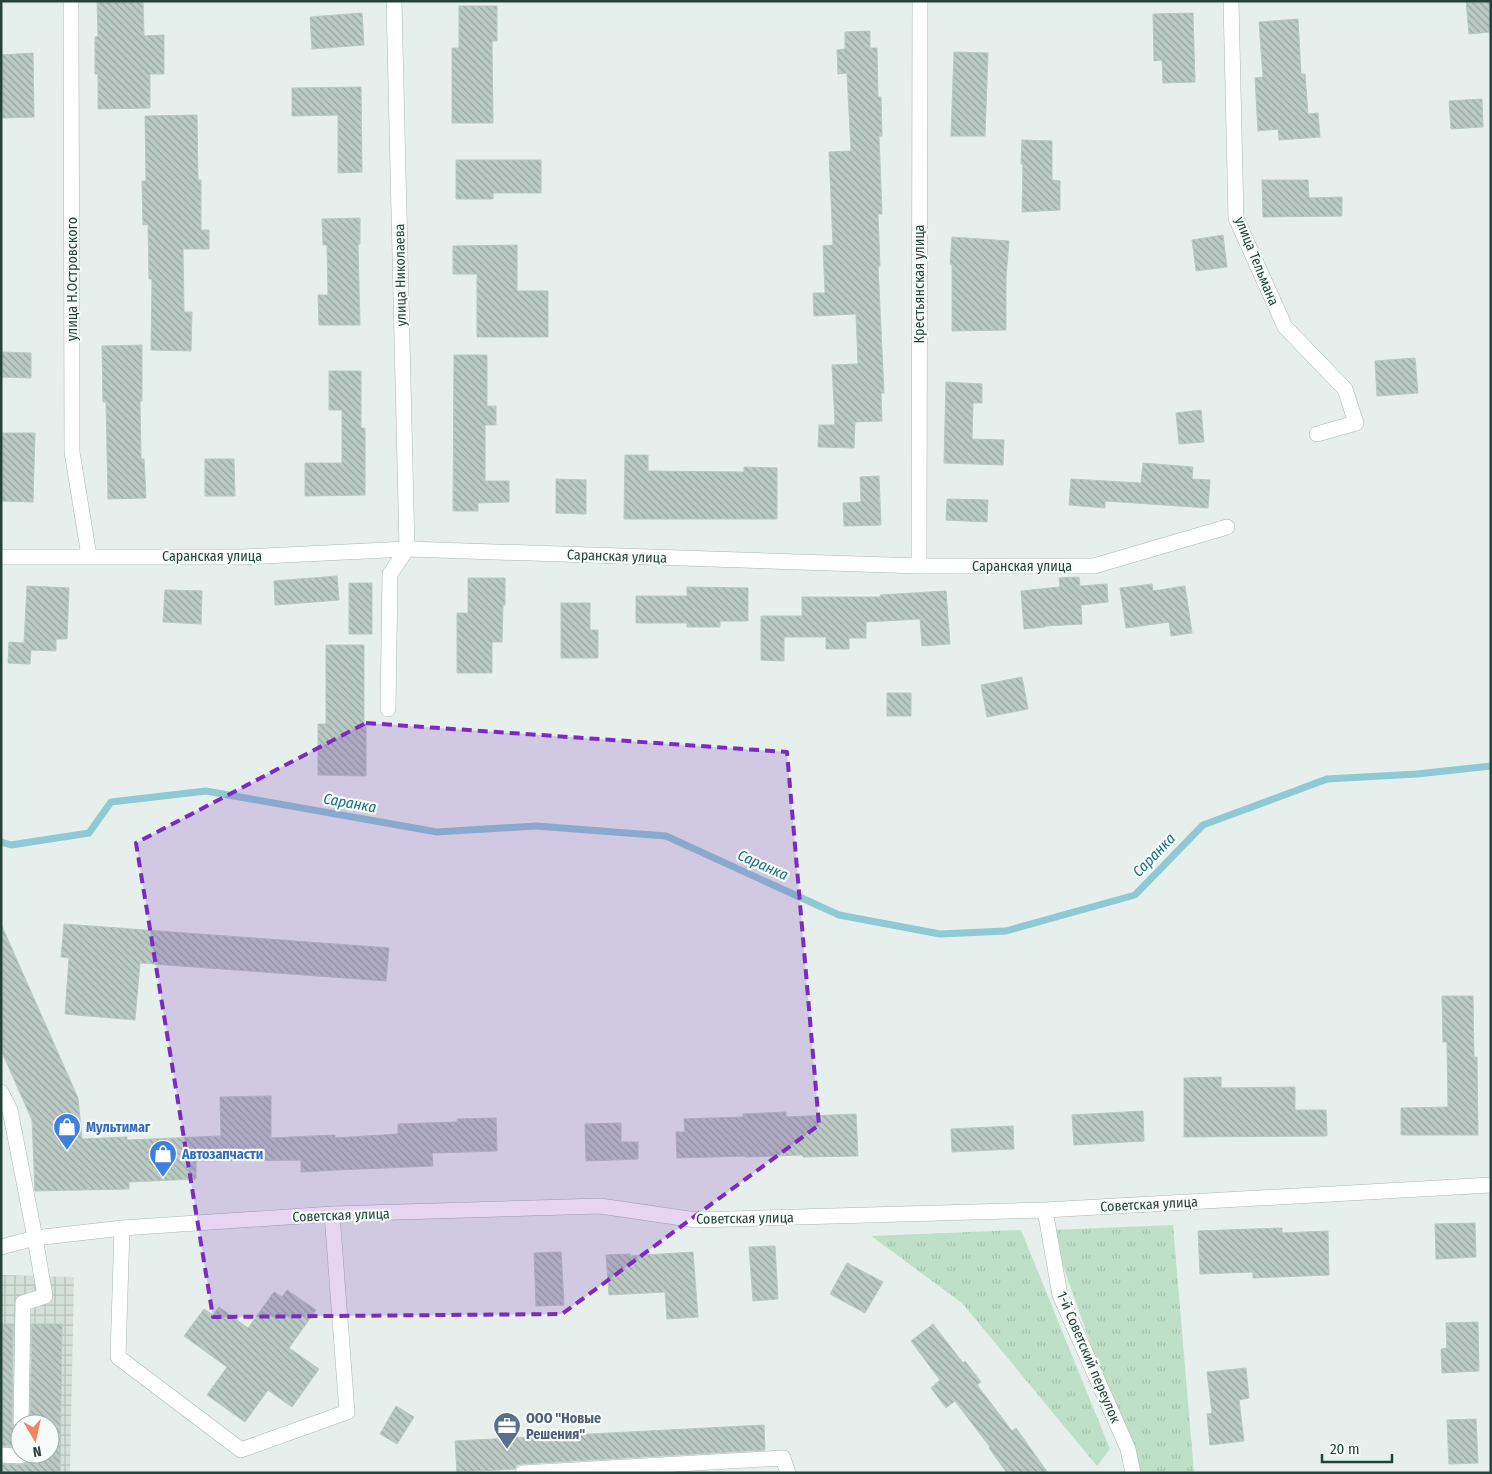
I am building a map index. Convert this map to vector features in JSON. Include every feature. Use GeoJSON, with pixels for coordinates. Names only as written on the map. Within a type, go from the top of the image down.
{"type":"FeatureCollection","features":[{"type":"Feature","properties":{"kind":"street","name":"улица Н.Островского"},"geometry":{"type":"LineString","coordinates":[[71,1],[72,452],[89,556]]}},
{"type":"Feature","properties":{"kind":"street","name":"улица Николаева"},"geometry":{"type":"LineString","coordinates":[[394,1],[407,549]]}},
{"type":"Feature","properties":{"kind":"street","name":"Крестьянская улица"},"geometry":{"type":"LineString","coordinates":[[919,566],[920,1]]}},
{"type":"Feature","properties":{"kind":"street","name":"улица Тельмана"},"geometry":{"type":"LineString","coordinates":[[1231,1],[1236,218],[1285,327],[1345,388],[1356,423],[1317,434]]}},
{"type":"Feature","properties":{"kind":"street","name":"Саранская улица"},"geometry":{"type":"LineString","coordinates":[[1,557],[242,557],[407,549],[919,566],[1094,566],[1227,527]]}},
{"type":"Feature","properties":{"kind":"street"},"geometry":{"type":"LineString","coordinates":[[388,709],[390,574],[407,549]]}},
{"type":"Feature","properties":{"kind":"street"},"geometry":{"type":"LineString","coordinates":[[1,1092],[10,1110],[45,1296],[23,1303],[21,1414]]}},
{"type":"Feature","properties":{"kind":"street","name":"Советская улица"},"geometry":{"type":"LineString","coordinates":[[1,1247],[35,1238],[122,1228],[332,1214],[600,1206],[696,1220],[1045,1210],[1491,1185]]}},
{"type":"Feature","properties":{"kind":"street","name":"1-й Советский переулок"},"geometry":{"type":"LineString","coordinates":[[1045,1210],[1060,1295],[1128,1449],[1134,1473]]}},
{"type":"Feature","properties":{"kind":"street"},"geometry":{"type":"LineString","coordinates":[[122,1228],[118,1357],[241,1450],[347,1412],[332,1214]]}},
{"type":"Feature","properties":{"kind":"street"},"geometry":{"type":"LineString","coordinates":[[523,1473],[784,1458],[788,1473]]}},
{"type":"Feature","properties":{"kind":"highlighted area"},"geometry":{"type":"Polygon","coordinates":[[[366,723],[787,752],[819,1125],[562,1314],[213,1317],[136,843],[366,723]]]}},
{"type":"Feature","properties":{"kind":"shaded area"},"geometry":{"type":"Polygon","coordinates":[[[1,1275],[74,1277],[70,1473],[1,1473],[1,1275]]]}},
{"type":"Feature","properties":{"kind":"green space"},"geometry":{"type":"Polygon","coordinates":[[[1173,1225],[1194,1473],[1137,1473],[1050,1230],[1173,1225]]]}},
{"type":"Feature","properties":{"kind":"green space"},"geometry":{"type":"Polygon","coordinates":[[[1021,1230],[1110,1449],[1097,1466],[962,1303],[871,1236],[1021,1230]]]}},
{"type":"Feature","properties":{"kind":"building"},"geometry":{"type":"Polygon","coordinates":[[[97,1],[143,1],[144,36],[164,35],[164,74],[150,74],[150,108],[98,109],[98,74],[95,74],[95,37],[98,36],[97,1]]]}},
{"type":"Feature","properties":{"kind":"building"},"geometry":{"type":"Polygon","coordinates":[[[1466,1],[1491,1],[1491,32],[1469,34],[1466,1]]]}},
{"type":"Feature","properties":{"kind":"building"},"geometry":{"type":"Polygon","coordinates":[[[459,6],[497,6],[497,41],[492,41],[493,123],[452,123],[452,48],[459,48],[459,6]]]}},
{"type":"Feature","properties":{"kind":"building"},"geometry":{"type":"Polygon","coordinates":[[[362,13],[364,45],[312,49],[310,17],[362,13]]]}},
{"type":"Feature","properties":{"kind":"building"},"geometry":{"type":"Polygon","coordinates":[[[1193,13],[1195,82],[1163,83],[1162,60],[1154,61],[1153,14],[1193,13]]]}},
{"type":"Feature","properties":{"kind":"building"},"geometry":{"type":"Polygon","coordinates":[[[1298,19],[1301,74],[1305,74],[1308,114],[1318,113],[1320,137],[1279,140],[1278,129],[1258,131],[1255,78],[1263,77],[1259,22],[1298,19]]]}},
{"type":"Feature","properties":{"kind":"building"},"geometry":{"type":"Polygon","coordinates":[[[870,31],[870,48],[877,48],[878,97],[881,97],[882,136],[879,136],[882,214],[878,214],[880,266],[878,266],[884,393],[881,393],[882,421],[855,422],[854,448],[818,447],[819,425],[835,425],[832,365],[858,364],[856,314],[814,316],[813,293],[825,293],[823,246],[833,245],[829,152],[851,151],[847,73],[838,74],[837,50],[845,49],[845,32],[870,31]]]}},
{"type":"Feature","properties":{"kind":"building"},"geometry":{"type":"Polygon","coordinates":[[[954,52],[988,53],[985,136],[951,136],[954,52]]]}},
{"type":"Feature","properties":{"kind":"building"},"geometry":{"type":"Polygon","coordinates":[[[33,53],[34,117],[1,118],[1,55],[33,53]]]}},
{"type":"Feature","properties":{"kind":"building"},"geometry":{"type":"Polygon","coordinates":[[[361,87],[362,172],[338,173],[338,115],[292,116],[292,88],[361,87]]]}},
{"type":"Feature","properties":{"kind":"building"},"geometry":{"type":"Polygon","coordinates":[[[1482,99],[1483,127],[1451,129],[1449,101],[1482,99]]]}},
{"type":"Feature","properties":{"kind":"building"},"geometry":{"type":"Polygon","coordinates":[[[197,115],[198,180],[201,180],[201,230],[209,230],[209,249],[183,249],[184,312],[192,312],[191,351],[151,350],[152,279],[149,279],[148,224],[143,225],[142,181],[146,181],[145,116],[197,115]]]}},
{"type":"Feature","properties":{"kind":"building"},"geometry":{"type":"Polygon","coordinates":[[[1022,140],[1052,141],[1052,180],[1060,181],[1060,210],[1022,212],[1022,140]]]}},
{"type":"Feature","properties":{"kind":"building"},"geometry":{"type":"Polygon","coordinates":[[[456,160],[541,160],[541,193],[493,193],[493,199],[456,199],[456,160]]]}},
{"type":"Feature","properties":{"kind":"building"},"geometry":{"type":"Polygon","coordinates":[[[1262,180],[1308,180],[1309,198],[1342,197],[1342,216],[1263,217],[1262,180]]]}},
{"type":"Feature","properties":{"kind":"building"},"geometry":{"type":"Polygon","coordinates":[[[360,218],[360,244],[358,244],[360,325],[319,325],[318,295],[328,295],[327,245],[323,245],[322,219],[360,218]]]}},
{"type":"Feature","properties":{"kind":"building"},"geometry":{"type":"Polygon","coordinates":[[[1223,235],[1227,267],[1196,271],[1192,240],[1223,235]]]}},
{"type":"Feature","properties":{"kind":"building"},"geometry":{"type":"Polygon","coordinates":[[[952,237],[1009,241],[1006,278],[1006,330],[952,331],[952,264],[950,264],[952,237]]]}},
{"type":"Feature","properties":{"kind":"building"},"geometry":{"type":"Polygon","coordinates":[[[517,245],[517,291],[548,291],[548,337],[477,337],[477,274],[453,274],[453,246],[517,245]]]}},
{"type":"Feature","properties":{"kind":"building"},"geometry":{"type":"Polygon","coordinates":[[[142,345],[142,401],[140,401],[141,459],[144,459],[146,498],[108,499],[106,402],[103,402],[102,346],[142,345]]]}},
{"type":"Feature","properties":{"kind":"building"},"geometry":{"type":"Polygon","coordinates":[[[1,352],[31,353],[31,378],[1,377],[1,352]]]}},
{"type":"Feature","properties":{"kind":"building"},"geometry":{"type":"Polygon","coordinates":[[[454,355],[487,355],[487,406],[496,406],[496,425],[485,425],[485,481],[509,481],[509,502],[478,503],[478,511],[453,511],[454,355]]]}},
{"type":"Feature","properties":{"kind":"building"},"geometry":{"type":"Polygon","coordinates":[[[1415,358],[1418,393],[1377,396],[1375,361],[1415,358]]]}},
{"type":"Feature","properties":{"kind":"building"},"geometry":{"type":"Polygon","coordinates":[[[329,371],[361,371],[361,428],[365,428],[365,495],[305,496],[305,463],[342,463],[342,410],[329,410],[329,371]]]}},
{"type":"Feature","properties":{"kind":"building"},"geometry":{"type":"Polygon","coordinates":[[[946,382],[982,384],[982,403],[973,403],[972,439],[1004,440],[1003,465],[944,463],[946,382]]]}},
{"type":"Feature","properties":{"kind":"building"},"geometry":{"type":"Polygon","coordinates":[[[1201,410],[1204,442],[1179,444],[1176,413],[1201,410]]]}},
{"type":"Feature","properties":{"kind":"building"},"geometry":{"type":"Polygon","coordinates":[[[1,433],[35,433],[33,502],[1,501],[1,433]]]}},
{"type":"Feature","properties":{"kind":"building"},"geometry":{"type":"Polygon","coordinates":[[[625,455],[648,455],[648,471],[744,472],[744,467],[777,468],[777,519],[624,519],[625,455]]]}},
{"type":"Feature","properties":{"kind":"building"},"geometry":{"type":"Polygon","coordinates":[[[205,459],[234,459],[235,496],[205,496],[205,459]]]}},
{"type":"Feature","properties":{"kind":"building"},"geometry":{"type":"Polygon","coordinates":[[[1143,463],[1193,467],[1192,479],[1210,480],[1208,508],[1105,501],[1105,508],[1069,505],[1071,479],[1141,483],[1143,463]]]}},
{"type":"Feature","properties":{"kind":"building"},"geometry":{"type":"Polygon","coordinates":[[[879,476],[881,525],[844,526],[843,503],[861,502],[860,477],[879,476]]]}},
{"type":"Feature","properties":{"kind":"building"},"geometry":{"type":"Polygon","coordinates":[[[556,479],[586,480],[586,514],[556,513],[556,479]]]}},
{"type":"Feature","properties":{"kind":"building"},"geometry":{"type":"Polygon","coordinates":[[[947,499],[988,500],[987,522],[946,520],[947,499]]]}},
{"type":"Feature","properties":{"kind":"building"},"geometry":{"type":"Polygon","coordinates":[[[337,576],[339,600],[275,605],[274,581],[337,576]]]}},
{"type":"Feature","properties":{"kind":"building"},"geometry":{"type":"Polygon","coordinates":[[[1079,577],[1080,586],[1107,584],[1108,602],[1081,605],[1082,624],[1024,629],[1021,591],[1060,587],[1059,578],[1079,577]]]}},
{"type":"Feature","properties":{"kind":"building"},"geometry":{"type":"Polygon","coordinates":[[[468,578],[505,578],[502,642],[492,642],[492,673],[457,673],[457,613],[468,613],[468,578]]]}},
{"type":"Feature","properties":{"kind":"building"},"geometry":{"type":"Polygon","coordinates":[[[349,583],[372,583],[372,634],[349,634],[349,583]]]}},
{"type":"Feature","properties":{"kind":"building"},"geometry":{"type":"Polygon","coordinates":[[[1152,584],[1153,591],[1185,586],[1192,633],[1171,636],[1169,622],[1126,628],[1120,588],[1152,584]]]}},
{"type":"Feature","properties":{"kind":"building"},"geometry":{"type":"Polygon","coordinates":[[[27,586],[69,588],[67,639],[56,639],[56,651],[31,650],[30,664],[8,663],[9,642],[24,643],[27,586]]]}},
{"type":"Feature","properties":{"kind":"building"},"geometry":{"type":"Polygon","coordinates":[[[687,587],[748,588],[748,621],[720,621],[720,627],[687,627],[687,623],[636,623],[636,596],[687,596],[687,587]]]}},
{"type":"Feature","properties":{"kind":"building"},"geometry":{"type":"Polygon","coordinates":[[[165,590],[202,591],[201,624],[163,622],[165,590]]]}},
{"type":"Feature","properties":{"kind":"building"},"geometry":{"type":"Polygon","coordinates":[[[946,591],[950,644],[922,646],[920,619],[866,622],[866,638],[849,638],[849,649],[826,649],[826,637],[784,637],[784,661],[761,660],[761,616],[802,616],[802,597],[881,597],[880,595],[946,591]]]}},
{"type":"Feature","properties":{"kind":"building"},"geometry":{"type":"Polygon","coordinates":[[[561,603],[590,603],[590,630],[598,630],[598,658],[561,658],[561,603]]]}},
{"type":"Feature","properties":{"kind":"building"},"geometry":{"type":"Polygon","coordinates":[[[326,645],[364,645],[366,776],[318,775],[318,724],[326,724],[326,645]]]}},
{"type":"Feature","properties":{"kind":"building"},"geometry":{"type":"Polygon","coordinates":[[[1022,677],[1028,709],[987,717],[981,685],[1022,677]]]}},
{"type":"Feature","properties":{"kind":"building"},"geometry":{"type":"Polygon","coordinates":[[[887,693],[911,693],[911,716],[887,716],[887,693]]]}},
{"type":"Feature","properties":{"kind":"building"},"geometry":{"type":"Polygon","coordinates":[[[1,924],[78,1098],[82,1139],[127,1137],[127,1140],[221,1136],[220,1097],[271,1096],[271,1138],[335,1135],[335,1138],[398,1134],[398,1124],[457,1122],[457,1119],[496,1118],[497,1151],[432,1153],[433,1166],[301,1172],[301,1160],[196,1161],[196,1179],[129,1182],[129,1189],[35,1191],[32,1120],[1,1050],[1,924]]]}},
{"type":"Feature","properties":{"kind":"building"},"geometry":{"type":"Polygon","coordinates":[[[64,924],[389,948],[386,981],[140,963],[135,1020],[65,1014],[69,958],[61,957],[64,924]]]}},
{"type":"Feature","properties":{"kind":"building"},"geometry":{"type":"Polygon","coordinates":[[[1442,996],[1473,996],[1474,1057],[1477,1057],[1478,1135],[1401,1135],[1401,1108],[1448,1107],[1447,1042],[1443,1042],[1442,996]]]}},
{"type":"Feature","properties":{"kind":"building"},"geometry":{"type":"Polygon","coordinates":[[[1221,1077],[1221,1088],[1295,1087],[1295,1110],[1326,1110],[1327,1136],[1184,1137],[1184,1078],[1221,1077]]]}},
{"type":"Feature","properties":{"kind":"building"},"geometry":{"type":"Polygon","coordinates":[[[1143,1111],[1144,1141],[1074,1145],[1072,1115],[1143,1111]]]}},
{"type":"Feature","properties":{"kind":"building"},"geometry":{"type":"Polygon","coordinates":[[[786,1112],[786,1117],[856,1114],[858,1156],[803,1157],[803,1155],[677,1158],[676,1132],[685,1132],[684,1119],[743,1117],[743,1114],[786,1112]]]}},
{"type":"Feature","properties":{"kind":"building"},"geometry":{"type":"Polygon","coordinates":[[[621,1123],[621,1142],[638,1142],[638,1159],[586,1161],[585,1124],[621,1123]]]}},
{"type":"Feature","properties":{"kind":"building"},"geometry":{"type":"Polygon","coordinates":[[[1013,1126],[1014,1149],[952,1152],[951,1129],[1013,1126]]]}},
{"type":"Feature","properties":{"kind":"building"},"geometry":{"type":"Polygon","coordinates":[[[1475,1223],[1476,1257],[1436,1259],[1435,1224],[1475,1223]]]}},
{"type":"Feature","properties":{"kind":"building"},"geometry":{"type":"Polygon","coordinates":[[[1282,1228],[1282,1233],[1328,1231],[1329,1275],[1253,1278],[1253,1272],[1200,1274],[1198,1231],[1282,1228]]]}},
{"type":"Feature","properties":{"kind":"building"},"geometry":{"type":"Polygon","coordinates":[[[775,1246],[778,1299],[753,1301],[749,1247],[775,1246]]]}},
{"type":"Feature","properties":{"kind":"building"},"geometry":{"type":"Polygon","coordinates":[[[561,1252],[564,1305],[536,1306],[534,1253],[561,1252]]]}},
{"type":"Feature","properties":{"kind":"building"},"geometry":{"type":"Polygon","coordinates":[[[693,1252],[698,1317],[667,1319],[665,1292],[609,1295],[606,1255],[630,1254],[630,1256],[693,1252]]]}},
{"type":"Feature","properties":{"kind":"building"},"geometry":{"type":"Polygon","coordinates":[[[847,1263],[883,1282],[865,1313],[830,1294],[847,1263]]]}},
{"type":"Feature","properties":{"kind":"building"},"geometry":{"type":"Polygon","coordinates":[[[287,1290],[316,1310],[289,1348],[319,1369],[292,1407],[268,1390],[245,1422],[207,1395],[227,1367],[184,1336],[204,1309],[213,1315],[219,1307],[248,1328],[274,1292],[282,1297],[287,1290]]]}},
{"type":"Feature","properties":{"kind":"building"},"geometry":{"type":"Polygon","coordinates":[[[1478,1322],[1479,1371],[1442,1373],[1441,1349],[1447,1348],[1446,1323],[1478,1322]]]}},
{"type":"Feature","properties":{"kind":"building"},"geometry":{"type":"Polygon","coordinates":[[[1,1324],[13,1324],[10,1446],[1,1446],[1,1324]]]}},
{"type":"Feature","properties":{"kind":"building"},"geometry":{"type":"Polygon","coordinates":[[[32,1324],[62,1324],[60,1473],[1,1473],[1,1464],[60,1464],[60,1414],[30,1414],[32,1324]]]}},
{"type":"Feature","properties":{"kind":"building"},"geometry":{"type":"Polygon","coordinates":[[[933,1324],[963,1363],[965,1361],[981,1382],[977,1385],[1012,1431],[1016,1428],[1048,1473],[1007,1473],[955,1401],[946,1408],[931,1388],[940,1380],[911,1341],[933,1324]]]}},
{"type":"Feature","properties":{"kind":"building"},"geometry":{"type":"Polygon","coordinates":[[[1246,1368],[1249,1398],[1239,1400],[1244,1441],[1210,1445],[1207,1414],[1212,1413],[1207,1372],[1246,1368]]]}},
{"type":"Feature","properties":{"kind":"building"},"geometry":{"type":"Polygon","coordinates":[[[396,1406],[414,1417],[397,1444],[380,1434],[396,1406]]]}},
{"type":"Feature","properties":{"kind":"building"},"geometry":{"type":"Polygon","coordinates":[[[1476,1419],[1478,1463],[1449,1464],[1447,1420],[1476,1419]]]}},
{"type":"Feature","properties":{"kind":"building"},"geometry":{"type":"Polygon","coordinates":[[[764,1425],[765,1450],[522,1464],[517,1465],[515,1469],[457,1472],[455,1441],[764,1425]]]}},
{"type":"Feature","properties":{"kind":"waterway","name":"Саранка"},"geometry":{"type":"LineString","coordinates":[[1,842],[11,845],[89,833],[111,802],[206,791],[437,832],[536,826],[666,836],[839,915],[940,934],[1006,931],[1135,895],[1203,825],[1327,779],[1417,774],[1491,766]]}},
{"type":"Feature","properties":{"kind":"place","name":"Мультимаг"},"geometry":{"type":"Point","coordinates":[67,1151]}},
{"type":"Feature","properties":{"kind":"place","name":"Автозапчасти"},"geometry":{"type":"Point","coordinates":[163,1178]}},
{"type":"Feature","properties":{"kind":"place","name":"ООО \"Новые Решения\""},"geometry":{"type":"Point","coordinates":[507,1450]}}]}
